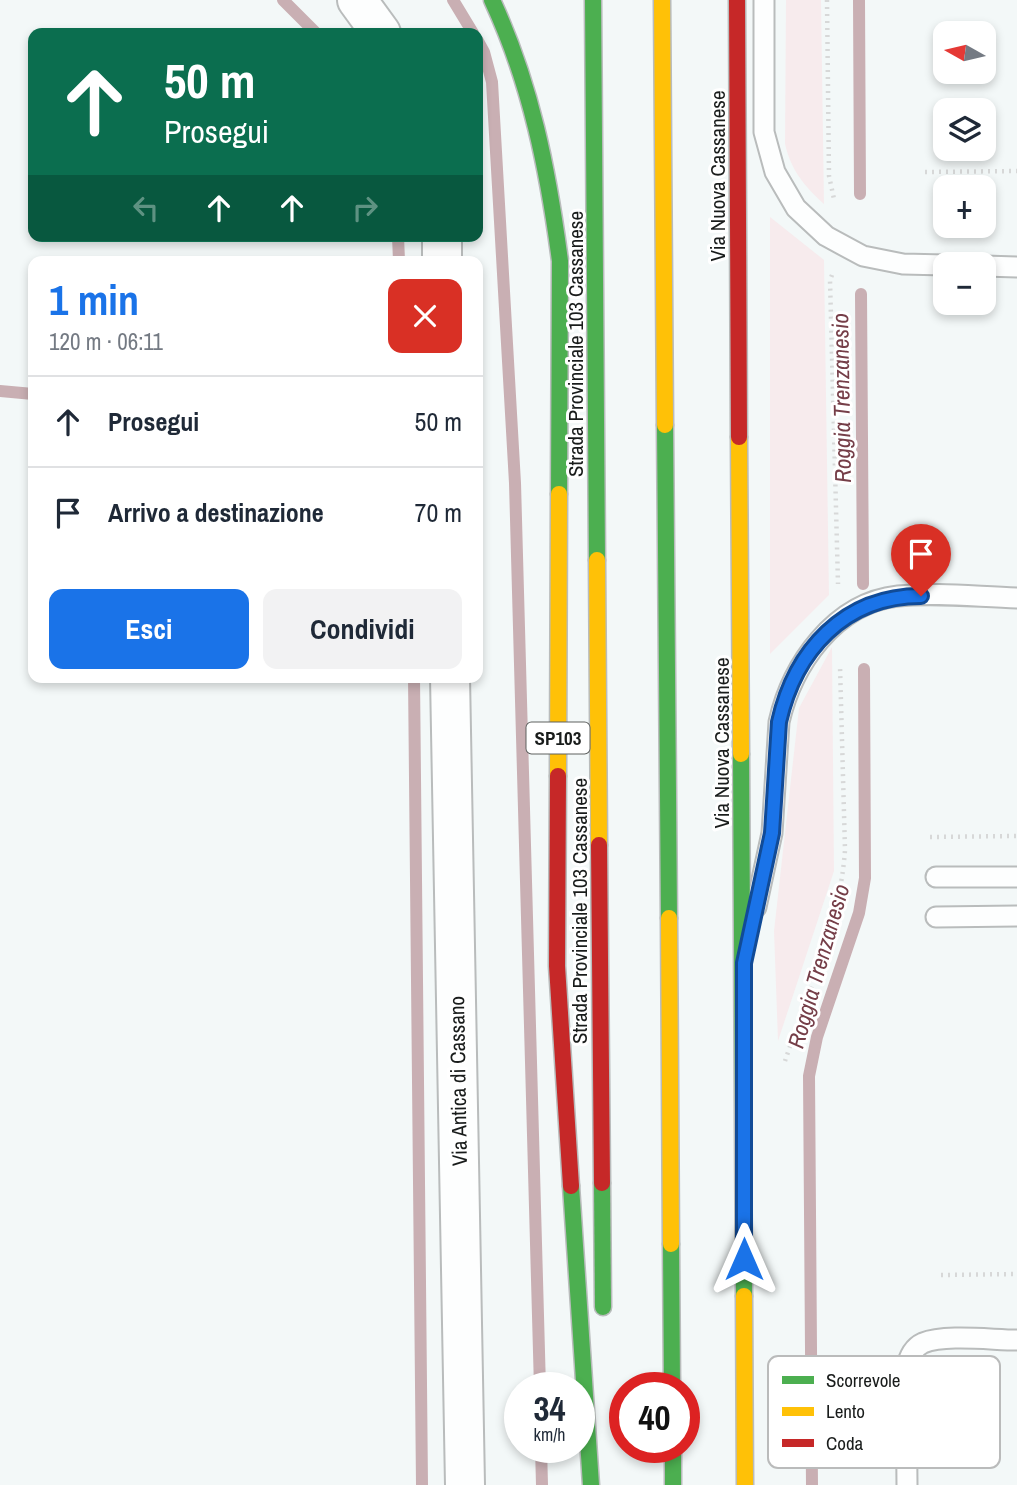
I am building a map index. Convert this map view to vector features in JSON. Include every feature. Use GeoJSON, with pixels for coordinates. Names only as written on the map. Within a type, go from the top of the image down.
{"type":"FeatureCollection","features":[{"type":"Feature","properties":{"kind":"main road","name":"SP103"},"geometry":{"type":"LineString","coordinates":[[492,0],[513,44],[537,124],[548,175],[560,261],[557,966],[591,1485]]}},
{"type":"Feature","properties":{"kind":"main road","name":"Strada Provinciale 103 Cassanese"},"geometry":{"type":"LineString","coordinates":[[593,0],[603,1318]]}},
{"type":"Feature","properties":{"kind":"main road"},"geometry":{"type":"LineString","coordinates":[[662,0],[673,1372]]}},
{"type":"Feature","properties":{"kind":"main road","name":"Via Nuova Cassanese"},"geometry":{"type":"LineString","coordinates":[[737,0],[745,1485]]}},
{"type":"Feature","properties":{"kind":"main road"},"geometry":{"type":"LineString","coordinates":[[604,1429],[604,1485]]}},
{"type":"Feature","properties":{"kind":"main road"},"geometry":{"type":"LineString","coordinates":[[673,1463],[673,1485]]}},
{"type":"Feature","properties":{"kind":"street"},"geometry":{"type":"LineString","coordinates":[[357,0],[377,28]]}},
{"type":"Feature","properties":{"kind":"street","name":"Via Antica di Cassano"},"geometry":{"type":"LineString","coordinates":[[450,683],[465,1485]]}},
{"type":"Feature","properties":{"kind":"lane"},"geometry":{"type":"LineString","coordinates":[[764,0],[764,132],[775,172],[796,208],[826,236],[844,247],[883,261],[933,264]]}},
{"type":"Feature","properties":{"kind":"lane"},"geometry":{"type":"LineString","coordinates":[[996,266],[1017,267]]}},
{"type":"Feature","properties":{"kind":"lane"},"geometry":{"type":"LineString","coordinates":[[744,963],[772,833],[779,722],[783,704],[797,670],[807,655],[839,623],[862,608],[897,596],[1017,598]]}},
{"type":"Feature","properties":{"kind":"lane"},"geometry":{"type":"LineString","coordinates":[[936,877],[1017,877]]}},
{"type":"Feature","properties":{"kind":"lane"},"geometry":{"type":"LineString","coordinates":[[936,917],[1017,916]]}},
{"type":"Feature","properties":{"kind":"lane"},"geometry":{"type":"LineString","coordinates":[[910,1356],[924,1343],[943,1340],[1017,1340]]}},
{"type":"Feature","properties":{"kind":"path"},"geometry":{"type":"LineString","coordinates":[[781,1073],[832,922],[843,878],[845,850],[830,281],[851,224],[834,198],[829,176],[827,0]]}},
{"type":"Feature","properties":{"kind":"path"},"geometry":{"type":"LineString","coordinates":[[925,172],[1017,171]]}},
{"type":"Feature","properties":{"kind":"path"},"geometry":{"type":"LineString","coordinates":[[930,837],[1017,836]]}},
{"type":"Feature","properties":{"kind":"path"},"geometry":{"type":"LineString","coordinates":[[942,1275],[1017,1274]]}},
{"type":"Feature","properties":{"kind":"shaded area"},"geometry":{"type":"Polygon","coordinates":[[[786,0],[821,0],[824,204],[799,177],[785,144],[786,0]]]}},
{"type":"Feature","properties":{"kind":"shaded area"},"geometry":{"type":"Polygon","coordinates":[[[770,217],[824,260],[829,595],[770,654],[770,217]]]}},
{"type":"Feature","properties":{"kind":"shaded area"},"geometry":{"type":"Polygon","coordinates":[[[832,647],[834,871],[778,1041],[774,931],[799,708],[832,647]]]}},
{"type":"Feature","properties":{"kind":"waterway"},"geometry":{"type":"LineString","coordinates":[[283,0],[311,28]]}},
{"type":"Feature","properties":{"kind":"waterway"},"geometry":{"type":"LineString","coordinates":[[453,0],[470,28]]}},
{"type":"Feature","properties":{"kind":"waterway","name":"Roggia Trenzanesio"},"geometry":{"type":"LineString","coordinates":[[859,0],[860,194]]}},
{"type":"Feature","properties":{"kind":"waterway"},"geometry":{"type":"LineString","coordinates":[[483,50],[492,82],[515,483],[540,1372]]}},
{"type":"Feature","properties":{"kind":"waterway"},"geometry":{"type":"LineString","coordinates":[[398,242],[399,256]]}},
{"type":"Feature","properties":{"kind":"waterway","name":"Roggia Trenzanesio"},"geometry":{"type":"LineString","coordinates":[[861,294],[863,584]]}},
{"type":"Feature","properties":{"kind":"waterway"},"geometry":{"type":"LineString","coordinates":[[0,391],[28,394]]}},
{"type":"Feature","properties":{"kind":"waterway","name":"Roggia Trenzanesio"},"geometry":{"type":"LineString","coordinates":[[811,1356],[809,1076],[817,1037],[859,913],[865,878],[864,669]]}},
{"type":"Feature","properties":{"kind":"waterway"},"geometry":{"type":"LineString","coordinates":[[414,683],[422,1485]]}},
{"type":"Feature","properties":{"kind":"waterway"},"geometry":{"type":"LineString","coordinates":[[541,1463],[542,1485]]}},
{"type":"Feature","properties":{"kind":"waterway","name":"Roggia Trenzanesio"},"geometry":{"type":"LineString","coordinates":[[812,1468],[812,1485]]}},
{"type":"Feature","properties":{"kind":"traffic: fast"},"geometry":{"type":"LineString","coordinates":[[492,0],[517,63],[536,128],[560,261],[559,494]]}},
{"type":"Feature","properties":{"kind":"traffic: fast"},"geometry":{"type":"LineString","coordinates":[[593,0],[597,560]]}},
{"type":"Feature","properties":{"kind":"traffic: fast"},"geometry":{"type":"LineString","coordinates":[[665,425],[669,918]]}},
{"type":"Feature","properties":{"kind":"traffic: fast"},"geometry":{"type":"LineString","coordinates":[[741,754],[744,1296]]}},
{"type":"Feature","properties":{"kind":"traffic: fast"},"geometry":{"type":"LineString","coordinates":[[602,1183],[603,1307]]}},
{"type":"Feature","properties":{"kind":"traffic: fast"},"geometry":{"type":"LineString","coordinates":[[571,1186],[591,1485]]}},
{"type":"Feature","properties":{"kind":"traffic: fast"},"geometry":{"type":"LineString","coordinates":[[671,1244],[672,1372]]}},
{"type":"Feature","properties":{"kind":"traffic: fast"},"geometry":{"type":"LineString","coordinates":[[673,1463],[673,1485]]}},
{"type":"Feature","properties":{"kind":"traffic: slow"},"geometry":{"type":"LineString","coordinates":[[662,0],[665,425]]}},
{"type":"Feature","properties":{"kind":"traffic: slow"},"geometry":{"type":"LineString","coordinates":[[739,437],[741,754]]}},
{"type":"Feature","properties":{"kind":"traffic: slow"},"geometry":{"type":"LineString","coordinates":[[558,776],[559,494]]}},
{"type":"Feature","properties":{"kind":"traffic: slow"},"geometry":{"type":"LineString","coordinates":[[597,560],[599,845]]}},
{"type":"Feature","properties":{"kind":"traffic: slow"},"geometry":{"type":"LineString","coordinates":[[669,918],[671,1244]]}},
{"type":"Feature","properties":{"kind":"traffic: slow"},"geometry":{"type":"LineString","coordinates":[[744,1296],[745,1485]]}},
{"type":"Feature","properties":{"kind":"traffic: jam"},"geometry":{"type":"LineString","coordinates":[[737,0],[739,437]]}},
{"type":"Feature","properties":{"kind":"traffic: jam"},"geometry":{"type":"LineString","coordinates":[[558,776],[557,966],[571,1186]]}},
{"type":"Feature","properties":{"kind":"traffic: jam"},"geometry":{"type":"LineString","coordinates":[[599,845],[602,1183]]}},
{"type":"Feature","properties":{"kind":"route"},"geometry":{"type":"LineString","coordinates":[[744,1259],[744,963],[772,833],[779,722],[783,704],[797,670],[807,655],[818,641],[846,617],[879,601],[897,596],[921,596]]}}]}
